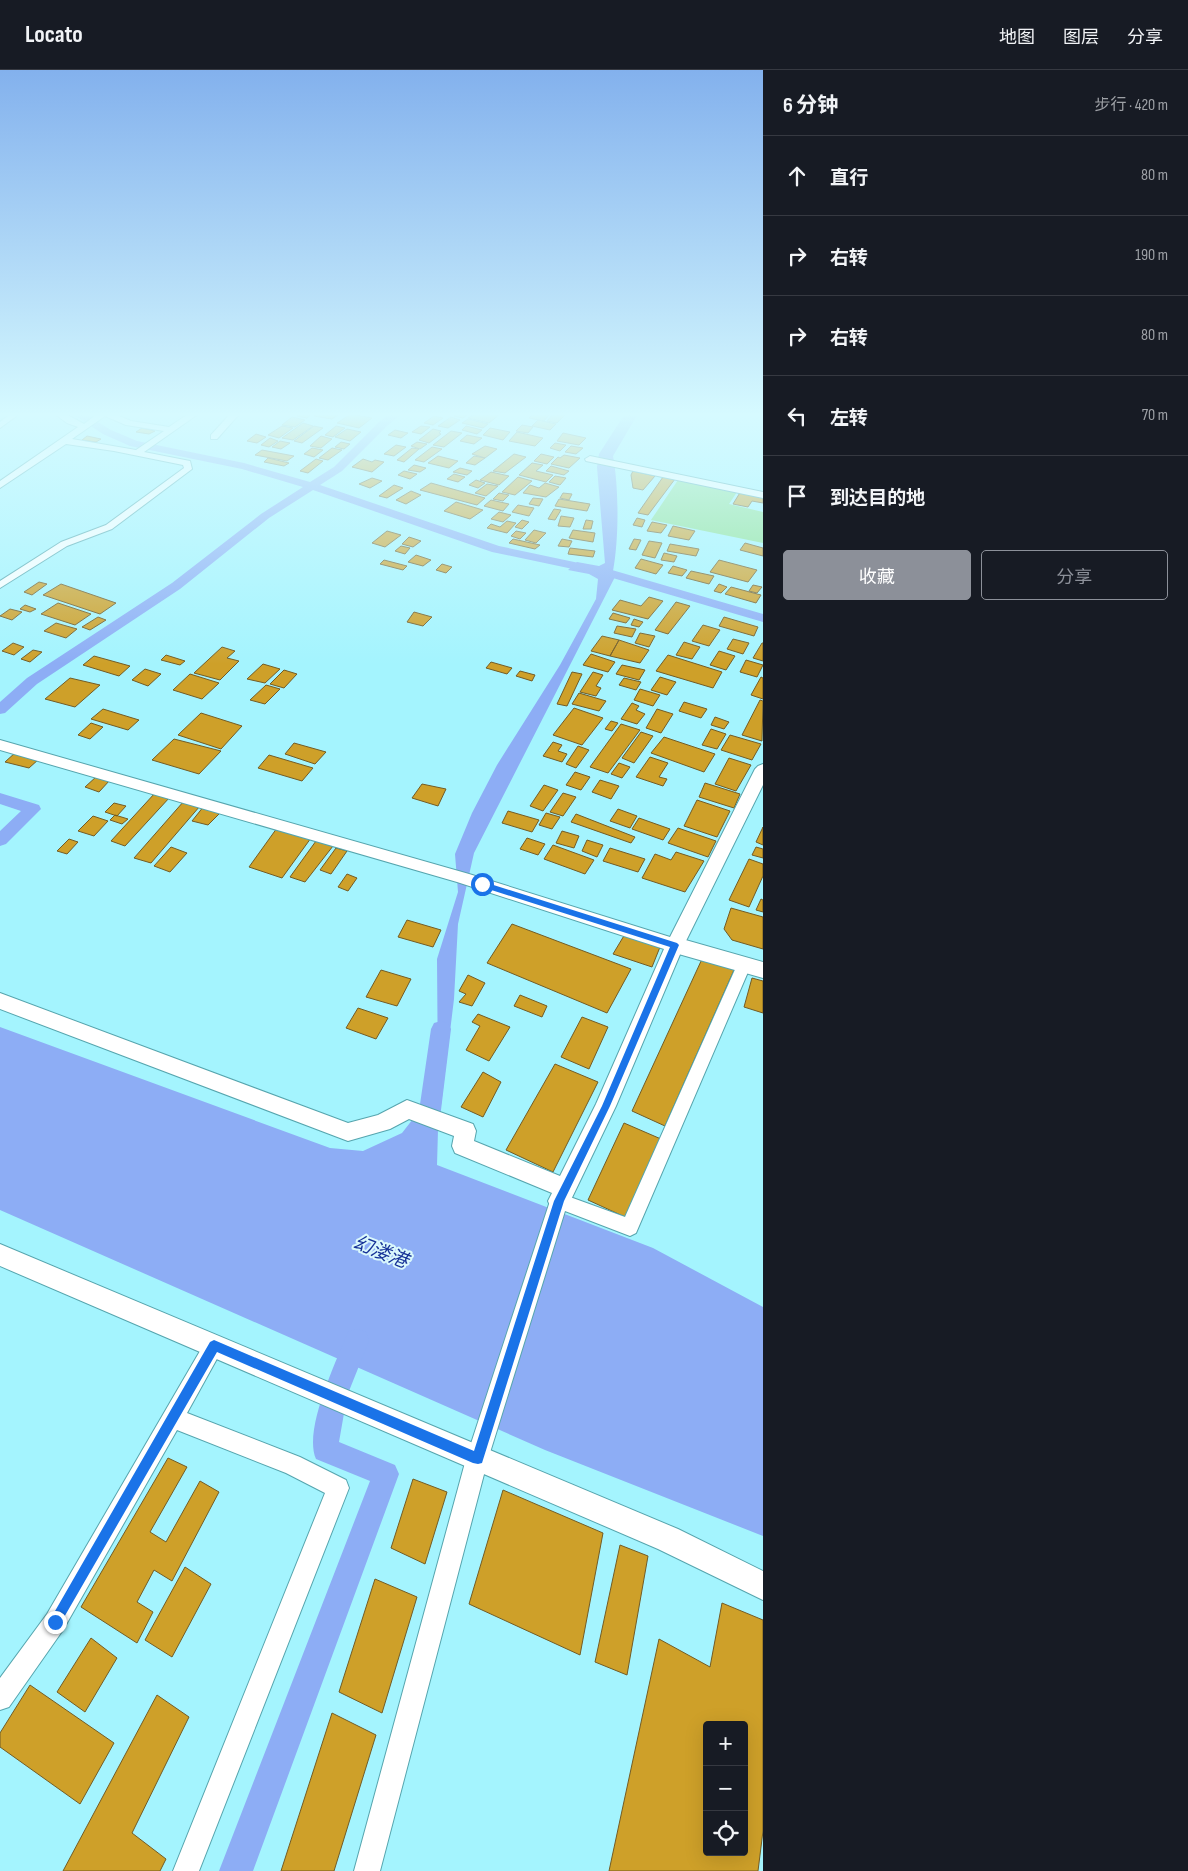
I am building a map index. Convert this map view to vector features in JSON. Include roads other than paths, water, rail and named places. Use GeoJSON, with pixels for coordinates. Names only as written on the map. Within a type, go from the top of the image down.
{"type":"FeatureCollection","features":[{"type":"Feature","properties":{"kind":"main road"},"geometry":{"type":"LineString","coordinates":[[675,945],[754,967]]}},
{"type":"Feature","properties":{"kind":"street"},"geometry":{"type":"LineString","coordinates":[[0,585],[64,544],[109,527],[151,496]]}},
{"type":"Feature","properties":{"kind":"street"},"geometry":{"type":"LineString","coordinates":[[0,745],[463,878],[675,945]]}},
{"type":"Feature","properties":{"kind":"street"},"geometry":{"type":"LineString","coordinates":[[367,1871],[485,1432],[562,1194],[606,1106],[675,945],[763,770]]}},
{"type":"Feature","properties":{"kind":"street"},"geometry":{"type":"LineString","coordinates":[[0,1001],[348,1132],[383,1123],[407,1109],[465,1131],[463,1146],[630,1227],[754,967]]}},
{"type":"Feature","properties":{"kind":"street"},"geometry":{"type":"LineString","coordinates":[[0,1255],[668,1539],[763,1586]]}},
{"type":"Feature","properties":{"kind":"street"},"geometry":{"type":"LineString","coordinates":[[0,1698],[55,1622],[214,1346]]}},
{"type":"Feature","properties":{"kind":"street"},"geometry":{"type":"LineString","coordinates":[[173,1418],[292,1465],[338,1488],[186,1871]]}},
{"type":"Feature","properties":{"kind":"water","name":"幻溇港"},"geometry":{"type":"Polygon","coordinates":[[[599,496],[617,496],[618,514],[613,571],[617,573],[474,853],[458,924],[454,999],[438,1130],[437,1165],[653,1248],[763,1307],[763,1536],[545,1450],[0,1210],[0,1027],[330,1148],[363,1151],[402,1133],[438,1087],[437,959],[458,892],[455,854],[472,813],[497,765],[560,665],[596,599],[598,579],[589,574],[568,570],[577,562],[599,566],[605,563],[599,496]]]}},
{"type":"Feature","properties":{"kind":"waterway"},"geometry":{"type":"LineString","coordinates":[[0,710],[32,681],[176,586],[265,516],[296,496]]}},
{"type":"Feature","properties":{"kind":"waterway"},"geometry":{"type":"LineString","coordinates":[[341,496],[496,549],[608,573],[763,618]]}},
{"type":"Feature","properties":{"kind":"waterway"},"geometry":{"type":"LineString","coordinates":[[0,798],[33,809],[0,840]]}},
{"type":"Feature","properties":{"kind":"waterway"},"geometry":{"type":"LineString","coordinates":[[429,1118],[441,1029]]}},
{"type":"Feature","properties":{"kind":"waterway"},"geometry":{"type":"LineString","coordinates":[[236,1871],[386,1474],[325,1450],[334,1396],[357,1341]]}}]}
